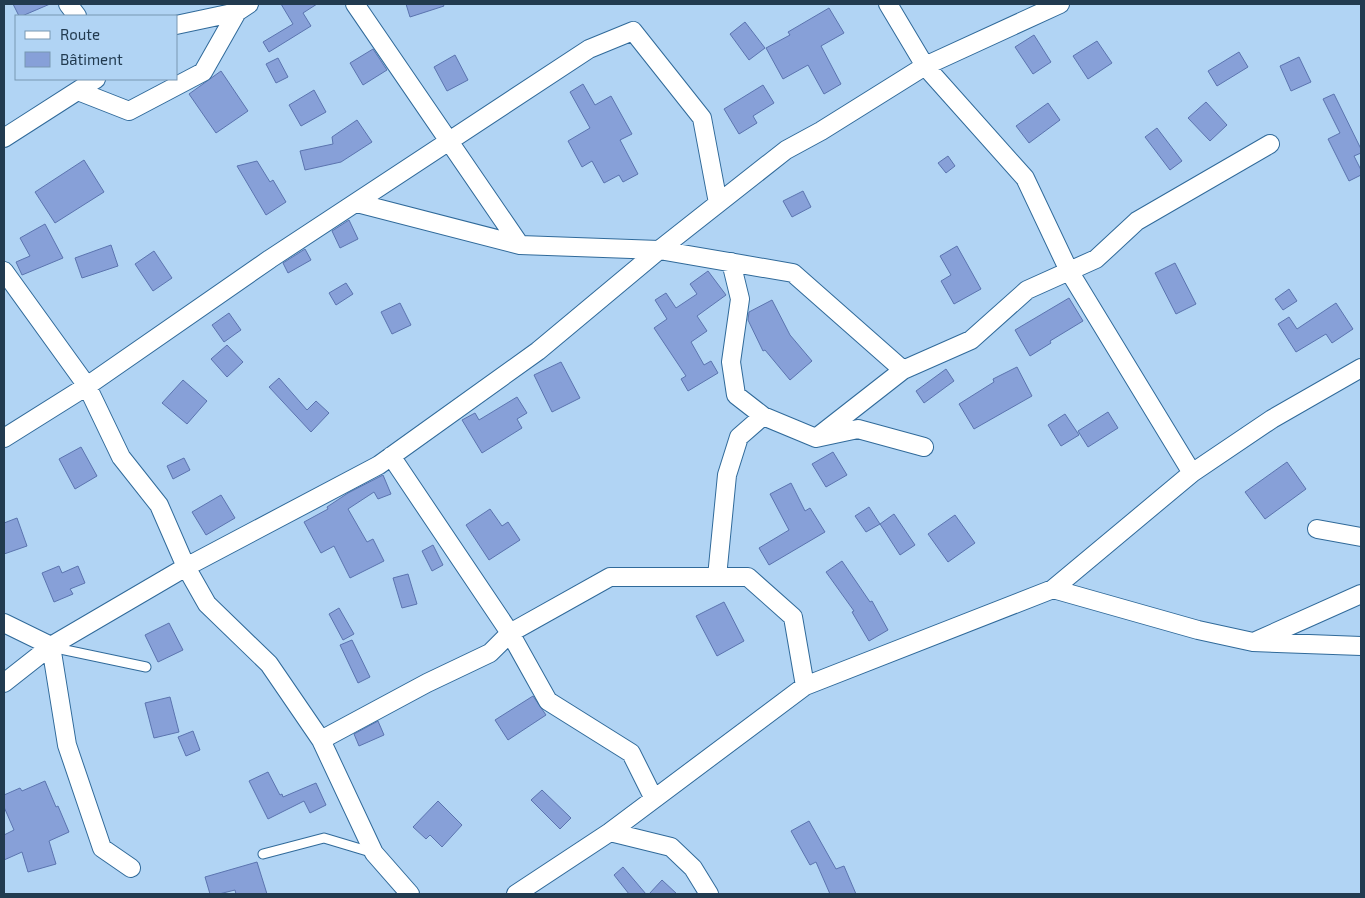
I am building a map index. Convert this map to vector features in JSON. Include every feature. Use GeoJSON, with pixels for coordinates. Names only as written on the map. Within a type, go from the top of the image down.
{"type":"FeatureCollection","features":[{"type":"Feature","properties":{"kind":"street"},"geometry":{"type":"LineString","coordinates":[[68,4],[75,15]]}},
{"type":"Feature","properties":{"kind":"street"},"geometry":{"type":"LineString","coordinates":[[355,4],[520,245]]}},
{"type":"Feature","properties":{"kind":"street"},"geometry":{"type":"LineString","coordinates":[[888,4],[925,66],[1024,178],[1069,272],[1192,473]]}},
{"type":"Feature","properties":{"kind":"street"},"geometry":{"type":"LineString","coordinates":[[4,683],[51,646],[186,567],[380,465],[538,351],[659,250],[786,150],[821,131],[925,66],[1060,4]]}},
{"type":"Feature","properties":{"kind":"street"},"geometry":{"type":"LineString","coordinates":[[178,24],[243,8]]}},
{"type":"Feature","properties":{"kind":"street"},"geometry":{"type":"LineString","coordinates":[[78,91],[129,111],[203,72],[243,8]]}},
{"type":"Feature","properties":{"kind":"street"},"geometry":{"type":"LineString","coordinates":[[4,438],[87,386],[270,259],[357,204],[589,49],[633,31],[702,118],[718,203]]}},
{"type":"Feature","properties":{"kind":"street"},"geometry":{"type":"LineString","coordinates":[[4,138],[94,80]]}},
{"type":"Feature","properties":{"kind":"street"},"geometry":{"type":"LineString","coordinates":[[816,438],[903,370],[971,340],[1027,290],[1096,259],[1137,221],[1270,144]]}},
{"type":"Feature","properties":{"kind":"street"},"geometry":{"type":"LineString","coordinates":[[357,204],[520,245],[659,250],[793,273],[903,370]]}},
{"type":"Feature","properties":{"kind":"street"},"geometry":{"type":"LineString","coordinates":[[731,262],[740,299],[731,362],[736,395],[763,416],[816,438],[858,429],[924,447]]}},
{"type":"Feature","properties":{"kind":"street"},"geometry":{"type":"LineString","coordinates":[[4,271],[87,386],[121,457],[159,505],[186,567],[207,604],[269,664],[321,740],[374,853],[410,894]]}},
{"type":"Feature","properties":{"kind":"street"},"geometry":{"type":"LineString","coordinates":[[516,894],[610,832],[805,686],[1053,589],[1192,473],[1272,419],[1361,368]]}},
{"type":"Feature","properties":{"kind":"street"},"geometry":{"type":"LineString","coordinates":[[717,577],[727,475],[739,437],[763,416]]}},
{"type":"Feature","properties":{"kind":"street"},"geometry":{"type":"LineString","coordinates":[[391,456],[510,633],[548,701],[631,753],[654,799]]}},
{"type":"Feature","properties":{"kind":"street"},"geometry":{"type":"LineString","coordinates":[[1317,529],[1361,537]]}},
{"type":"Feature","properties":{"kind":"street"},"geometry":{"type":"LineString","coordinates":[[321,740],[427,683],[490,653],[510,633],[610,576],[748,577],[793,617],[805,686]]}},
{"type":"Feature","properties":{"kind":"street"},"geometry":{"type":"LineString","coordinates":[[1053,589],[1198,630],[1253,642],[1361,646]]}},
{"type":"Feature","properties":{"kind":"street"},"geometry":{"type":"LineString","coordinates":[[1253,642],[1361,594]]}},
{"type":"Feature","properties":{"kind":"street"},"geometry":{"type":"LineString","coordinates":[[4,622],[51,646]]}},
{"type":"Feature","properties":{"kind":"street"},"geometry":{"type":"LineString","coordinates":[[51,646],[67,745],[102,848],[131,868]]}},
{"type":"Feature","properties":{"kind":"street"},"geometry":{"type":"LineString","coordinates":[[610,832],[670,847],[693,868],[708,894]]}},
{"type":"Feature","properties":{"kind":"lane"},"geometry":{"type":"LineString","coordinates":[[51,646],[146,667]]}},
{"type":"Feature","properties":{"kind":"lane"},"geometry":{"type":"LineString","coordinates":[[263,854],[324,838],[374,853]]}},
{"type":"Feature","properties":{"kind":"building"},"geometry":{"type":"Polygon","coordinates":[[[13,4],[50,4],[24,15],[18,15],[13,4]]]}},
{"type":"Feature","properties":{"kind":"building"},"geometry":{"type":"Polygon","coordinates":[[[281,4],[317,4],[303,13],[311,26],[269,52],[263,42],[293,24],[281,4]]]}},
{"type":"Feature","properties":{"kind":"building"},"geometry":{"type":"Polygon","coordinates":[[[406,4],[443,4],[444,6],[410,17],[406,4]]]}},
{"type":"Feature","properties":{"kind":"building"},"geometry":{"type":"Polygon","coordinates":[[[829,8],[844,33],[821,46],[841,84],[824,94],[808,65],[783,79],[766,48],[790,35],[788,32],[829,8]]]}},
{"type":"Feature","properties":{"kind":"building"},"geometry":{"type":"Polygon","coordinates":[[[745,22],[765,48],[749,60],[730,34],[745,22]]]}},
{"type":"Feature","properties":{"kind":"building"},"geometry":{"type":"Polygon","coordinates":[[[1034,35],[1051,62],[1033,74],[1015,47],[1034,35]]]}},
{"type":"Feature","properties":{"kind":"building"},"geometry":{"type":"Polygon","coordinates":[[[1097,41],[1112,63],[1088,79],[1073,56],[1097,41]]]}},
{"type":"Feature","properties":{"kind":"building"},"geometry":{"type":"Polygon","coordinates":[[[373,49],[387,70],[363,85],[350,63],[373,49]]]}},
{"type":"Feature","properties":{"kind":"building"},"geometry":{"type":"Polygon","coordinates":[[[1239,52],[1248,67],[1217,86],[1208,71],[1239,52]]]}},
{"type":"Feature","properties":{"kind":"building"},"geometry":{"type":"Polygon","coordinates":[[[455,55],[468,80],[447,91],[434,67],[455,55]]]}},
{"type":"Feature","properties":{"kind":"building"},"geometry":{"type":"Polygon","coordinates":[[[1299,57],[1311,82],[1291,91],[1280,66],[1299,57]]]}},
{"type":"Feature","properties":{"kind":"building"},"geometry":{"type":"Polygon","coordinates":[[[278,58],[288,77],[276,83],[266,64],[278,58]]]}},
{"type":"Feature","properties":{"kind":"building"},"geometry":{"type":"Polygon","coordinates":[[[221,71],[248,111],[216,133],[189,94],[221,71]]]}},
{"type":"Feature","properties":{"kind":"building"},"geometry":{"type":"Polygon","coordinates":[[[583,84],[595,105],[611,96],[632,134],[620,140],[638,174],[623,182],[619,175],[604,183],[592,161],[582,167],[568,141],[590,128],[570,92],[583,84]]]}},
{"type":"Feature","properties":{"kind":"building"},"geometry":{"type":"Polygon","coordinates":[[[763,85],[774,103],[753,116],[757,123],[739,134],[724,109],[763,85]]]}},
{"type":"Feature","properties":{"kind":"building"},"geometry":{"type":"Polygon","coordinates":[[[314,90],[326,112],[301,126],[289,105],[314,90]]]}},
{"type":"Feature","properties":{"kind":"building"},"geometry":{"type":"Polygon","coordinates":[[[1334,94],[1361,149],[1361,153],[1354,156],[1361,170],[1361,175],[1349,181],[1328,139],[1340,133],[1323,99],[1334,94]]]}},
{"type":"Feature","properties":{"kind":"building"},"geometry":{"type":"Polygon","coordinates":[[[1206,102],[1227,125],[1210,141],[1188,118],[1206,102]]]}},
{"type":"Feature","properties":{"kind":"building"},"geometry":{"type":"Polygon","coordinates":[[[1048,103],[1060,120],[1029,143],[1016,126],[1048,103]]]}},
{"type":"Feature","properties":{"kind":"building"},"geometry":{"type":"Polygon","coordinates":[[[357,120],[372,142],[341,162],[305,170],[300,151],[333,144],[332,137],[357,120]]]}},
{"type":"Feature","properties":{"kind":"building"},"geometry":{"type":"Polygon","coordinates":[[[1157,128],[1182,161],[1170,170],[1145,137],[1157,128]]]}},
{"type":"Feature","properties":{"kind":"building"},"geometry":{"type":"Polygon","coordinates":[[[948,156],[955,166],[946,173],[938,163],[948,156]]]}},
{"type":"Feature","properties":{"kind":"building"},"geometry":{"type":"Polygon","coordinates":[[[84,160],[104,192],[55,223],[35,192],[84,160]]]}},
{"type":"Feature","properties":{"kind":"building"},"geometry":{"type":"Polygon","coordinates":[[[257,161],[270,182],[273,180],[286,202],[266,215],[237,166],[257,161]]]}},
{"type":"Feature","properties":{"kind":"building"},"geometry":{"type":"Polygon","coordinates":[[[803,191],[811,207],[792,217],[783,201],[803,191]]]}},
{"type":"Feature","properties":{"kind":"building"},"geometry":{"type":"Polygon","coordinates":[[[349,220],[358,239],[340,248],[332,231],[349,220]]]}},
{"type":"Feature","properties":{"kind":"building"},"geometry":{"type":"Polygon","coordinates":[[[45,224],[63,258],[22,275],[16,262],[30,256],[20,238],[45,224]]]}},
{"type":"Feature","properties":{"kind":"building"},"geometry":{"type":"Polygon","coordinates":[[[111,245],[118,266],[82,278],[75,258],[111,245]]]}},
{"type":"Feature","properties":{"kind":"building"},"geometry":{"type":"Polygon","coordinates":[[[957,246],[981,289],[954,304],[941,281],[951,275],[940,256],[957,246]]]}},
{"type":"Feature","properties":{"kind":"building"},"geometry":{"type":"Polygon","coordinates":[[[305,249],[311,260],[288,273],[283,263],[305,249]]]}},
{"type":"Feature","properties":{"kind":"building"},"geometry":{"type":"Polygon","coordinates":[[[154,251],[172,278],[153,291],[135,264],[154,251]]]}},
{"type":"Feature","properties":{"kind":"building"},"geometry":{"type":"Polygon","coordinates":[[[1175,263],[1196,304],[1176,314],[1155,273],[1175,263]]]}},
{"type":"Feature","properties":{"kind":"building"},"geometry":{"type":"Polygon","coordinates":[[[708,271],[726,295],[697,316],[707,331],[691,342],[704,365],[711,361],[718,373],[688,391],[681,379],[686,376],[654,328],[667,319],[655,300],[666,293],[676,308],[697,294],[690,284],[708,271]]]}},
{"type":"Feature","properties":{"kind":"building"},"geometry":{"type":"Polygon","coordinates":[[[346,283],[353,294],[336,305],[329,293],[346,283]]]}},
{"type":"Feature","properties":{"kind":"building"},"geometry":{"type":"Polygon","coordinates":[[[1289,289],[1297,301],[1283,310],[1275,299],[1289,289]]]}},
{"type":"Feature","properties":{"kind":"building"},"geometry":{"type":"Polygon","coordinates":[[[1069,298],[1083,321],[1030,356],[1015,330],[1069,298]]]}},
{"type":"Feature","properties":{"kind":"building"},"geometry":{"type":"Polygon","coordinates":[[[772,300],[790,335],[812,361],[790,380],[765,350],[763,351],[748,320],[749,312],[772,300]]]}},
{"type":"Feature","properties":{"kind":"building"},"geometry":{"type":"Polygon","coordinates":[[[400,303],[411,325],[392,334],[381,312],[400,303]]]}},
{"type":"Feature","properties":{"kind":"building"},"geometry":{"type":"Polygon","coordinates":[[[1336,303],[1353,329],[1332,343],[1326,334],[1296,352],[1278,324],[1289,317],[1297,329],[1336,303]]]}},
{"type":"Feature","properties":{"kind":"building"},"geometry":{"type":"Polygon","coordinates":[[[229,313],[241,330],[224,342],[212,325],[229,313]]]}},
{"type":"Feature","properties":{"kind":"building"},"geometry":{"type":"Polygon","coordinates":[[[227,345],[243,362],[227,377],[211,359],[227,345]]]}},
{"type":"Feature","properties":{"kind":"building"},"geometry":{"type":"Polygon","coordinates":[[[561,362],[580,398],[552,412],[534,375],[561,362]]]}},
{"type":"Feature","properties":{"kind":"building"},"geometry":{"type":"Polygon","coordinates":[[[1017,367],[1032,396],[974,429],[959,404],[994,382],[993,379],[1017,367]]]}},
{"type":"Feature","properties":{"kind":"building"},"geometry":{"type":"Polygon","coordinates":[[[946,369],[954,381],[924,403],[916,391],[946,369]]]}},
{"type":"Feature","properties":{"kind":"building"},"geometry":{"type":"Polygon","coordinates":[[[279,378],[307,410],[316,401],[329,413],[311,432],[269,387],[279,378]]]}},
{"type":"Feature","properties":{"kind":"building"},"geometry":{"type":"Polygon","coordinates":[[[183,380],[207,401],[187,424],[162,403],[183,380]]]}},
{"type":"Feature","properties":{"kind":"building"},"geometry":{"type":"Polygon","coordinates":[[[517,397],[527,413],[517,419],[522,428],[482,453],[462,420],[475,413],[479,420],[517,397]]]}},
{"type":"Feature","properties":{"kind":"building"},"geometry":{"type":"Polygon","coordinates":[[[1108,412],[1118,428],[1088,447],[1078,431],[1108,412]]]}},
{"type":"Feature","properties":{"kind":"building"},"geometry":{"type":"Polygon","coordinates":[[[1065,414],[1079,435],[1061,446],[1048,425],[1065,414]]]}},
{"type":"Feature","properties":{"kind":"building"},"geometry":{"type":"Polygon","coordinates":[[[81,447],[97,476],[75,489],[59,459],[81,447]]]}},
{"type":"Feature","properties":{"kind":"building"},"geometry":{"type":"Polygon","coordinates":[[[833,452],[847,475],[826,487],[812,464],[833,452]]]}},
{"type":"Feature","properties":{"kind":"building"},"geometry":{"type":"Polygon","coordinates":[[[184,458],[190,470],[173,479],[167,466],[184,458]]]}},
{"type":"Feature","properties":{"kind":"building"},"geometry":{"type":"Polygon","coordinates":[[[1287,462],[1306,489],[1265,519],[1245,492],[1287,462]]]}},
{"type":"Feature","properties":{"kind":"building"},"geometry":{"type":"Polygon","coordinates":[[[383,475],[391,494],[378,499],[374,492],[348,509],[367,542],[373,539],[384,561],[350,578],[334,546],[321,553],[304,522],[328,509],[327,507],[348,493],[383,475]]]}},
{"type":"Feature","properties":{"kind":"building"},"geometry":{"type":"Polygon","coordinates":[[[791,483],[805,511],[810,508],[825,532],[769,565],[759,548],[789,530],[770,494],[791,483]]]}},
{"type":"Feature","properties":{"kind":"building"},"geometry":{"type":"Polygon","coordinates":[[[221,495],[235,518],[206,535],[192,512],[221,495]]]}},
{"type":"Feature","properties":{"kind":"building"},"geometry":{"type":"Polygon","coordinates":[[[869,507],[880,524],[866,532],[855,516],[869,507]]]}},
{"type":"Feature","properties":{"kind":"building"},"geometry":{"type":"Polygon","coordinates":[[[490,509],[502,526],[508,522],[520,540],[489,560],[466,525],[490,509]]]}},
{"type":"Feature","properties":{"kind":"building"},"geometry":{"type":"Polygon","coordinates":[[[894,514],[915,545],[900,555],[880,524],[894,514]]]}},
{"type":"Feature","properties":{"kind":"building"},"geometry":{"type":"Polygon","coordinates":[[[955,515],[975,543],[948,562],[928,534],[955,515]]]}},
{"type":"Feature","properties":{"kind":"building"},"geometry":{"type":"Polygon","coordinates":[[[17,518],[27,546],[4,554],[4,523],[17,518]]]}},
{"type":"Feature","properties":{"kind":"building"},"geometry":{"type":"Polygon","coordinates":[[[433,545],[443,565],[432,571],[422,551],[433,545]]]}},
{"type":"Feature","properties":{"kind":"building"},"geometry":{"type":"Polygon","coordinates":[[[842,561],[870,602],[872,601],[888,630],[869,641],[852,612],[854,611],[826,572],[842,561]]]}},
{"type":"Feature","properties":{"kind":"building"},"geometry":{"type":"Polygon","coordinates":[[[59,566],[62,573],[78,566],[85,583],[70,589],[73,594],[54,602],[42,573],[59,566]]]}},
{"type":"Feature","properties":{"kind":"building"},"geometry":{"type":"Polygon","coordinates":[[[408,574],[417,604],[402,608],[393,578],[408,574]]]}},
{"type":"Feature","properties":{"kind":"building"},"geometry":{"type":"Polygon","coordinates":[[[724,602],[744,641],[717,656],[696,616],[724,602]]]}},
{"type":"Feature","properties":{"kind":"building"},"geometry":{"type":"Polygon","coordinates":[[[339,608],[354,634],[343,640],[329,614],[339,608]]]}},
{"type":"Feature","properties":{"kind":"building"},"geometry":{"type":"Polygon","coordinates":[[[169,623],[183,650],[158,662],[145,635],[169,623]]]}},
{"type":"Feature","properties":{"kind":"building"},"geometry":{"type":"Polygon","coordinates":[[[352,640],[370,677],[358,683],[340,645],[352,640]]]}},
{"type":"Feature","properties":{"kind":"building"},"geometry":{"type":"Polygon","coordinates":[[[533,696],[546,715],[508,740],[495,720],[533,696]]]}},
{"type":"Feature","properties":{"kind":"building"},"geometry":{"type":"Polygon","coordinates":[[[170,697],[179,732],[154,738],[145,703],[170,697]]]}},
{"type":"Feature","properties":{"kind":"building"},"geometry":{"type":"Polygon","coordinates":[[[378,721],[384,735],[359,746],[354,734],[378,721]]]}},
{"type":"Feature","properties":{"kind":"building"},"geometry":{"type":"Polygon","coordinates":[[[193,731],[200,750],[186,756],[178,737],[193,731]]]}},
{"type":"Feature","properties":{"kind":"building"},"geometry":{"type":"Polygon","coordinates":[[[268,772],[280,795],[282,794],[283,797],[316,783],[326,805],[310,813],[304,801],[268,819],[249,781],[268,772]]]}},
{"type":"Feature","properties":{"kind":"building"},"geometry":{"type":"Polygon","coordinates":[[[45,781],[69,832],[49,841],[56,864],[28,872],[22,852],[4,860],[4,835],[14,830],[4,807],[4,795],[20,788],[22,791],[45,781]]]}},
{"type":"Feature","properties":{"kind":"building"},"geometry":{"type":"Polygon","coordinates":[[[542,790],[571,818],[560,829],[531,800],[542,790]]]}},
{"type":"Feature","properties":{"kind":"building"},"geometry":{"type":"Polygon","coordinates":[[[438,801],[462,825],[442,847],[430,835],[426,839],[413,827],[438,801]]]}},
{"type":"Feature","properties":{"kind":"building"},"geometry":{"type":"Polygon","coordinates":[[[809,821],[836,869],[844,866],[856,894],[830,894],[816,862],[810,865],[791,831],[809,821]]]}},
{"type":"Feature","properties":{"kind":"building"},"geometry":{"type":"Polygon","coordinates":[[[257,862],[267,894],[236,894],[235,890],[210,894],[205,877],[257,862]]]}},
{"type":"Feature","properties":{"kind":"building"},"geometry":{"type":"Polygon","coordinates":[[[623,867],[646,894],[629,894],[614,875],[623,867]]]}},
{"type":"Feature","properties":{"kind":"building"},"geometry":{"type":"Polygon","coordinates":[[[662,880],[677,894],[649,894],[662,880]]]}}]}
